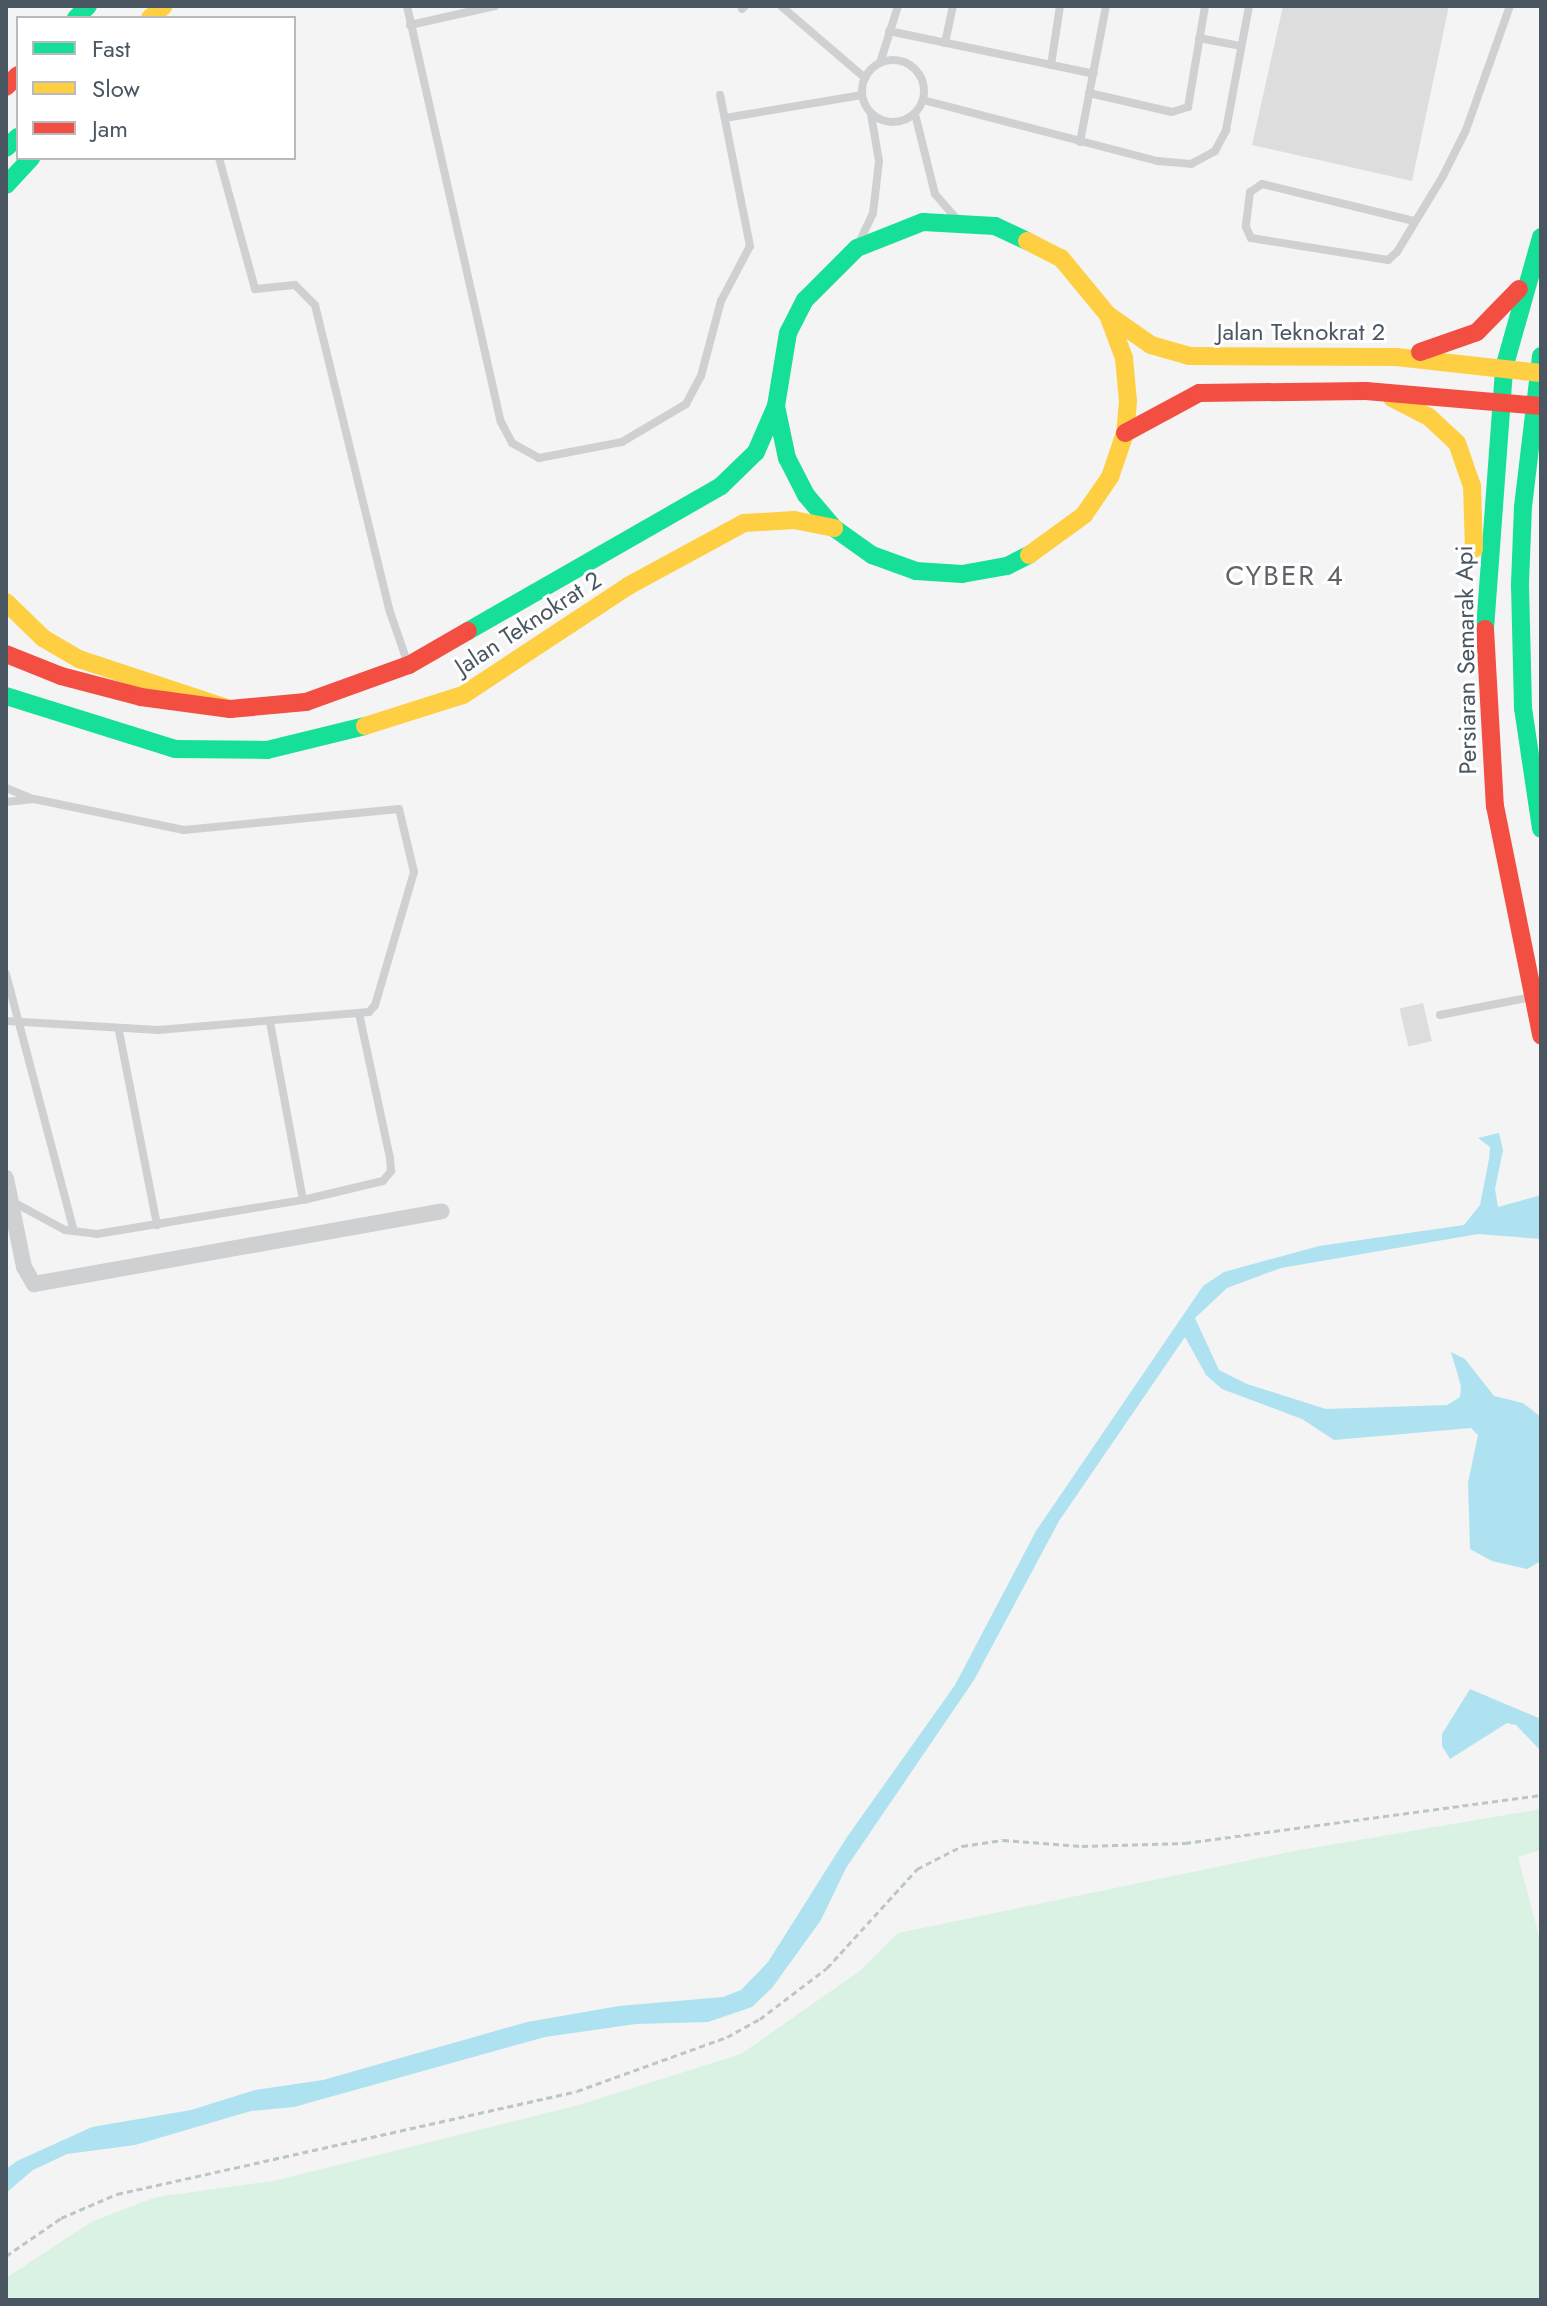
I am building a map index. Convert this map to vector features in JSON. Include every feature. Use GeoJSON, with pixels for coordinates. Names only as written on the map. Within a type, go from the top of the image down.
{"type":"FeatureCollection","features":[{"type":"Feature","properties":{"kind":"main road"},"geometry":{"type":"LineString","coordinates":[[6,185],[29,160]]}},
{"type":"Feature","properties":{"kind":"main road"},"geometry":{"type":"LineString","coordinates":[[958,220],[995,226],[1040,245],[1087,284],[1108,315],[1124,358],[1125,433],[1110,477],[1084,515],[1049,545],[1007,566],[962,574],[916,571],[872,555],[834,528],[806,495],[787,458],[776,406],[778,369],[805,300],[857,248],[889,232],[958,220]]}},
{"type":"Feature","properties":{"kind":"main road","name":"Persiaran Semarak Api"},"geometry":{"type":"LineString","coordinates":[[1541,237],[1504,368],[1485,618],[1495,806],[1541,1035]]}},
{"type":"Feature","properties":{"kind":"main road"},"geometry":{"type":"LineString","coordinates":[[1387,356],[1431,350],[1477,332],[1527,279]]}},
{"type":"Feature","properties":{"kind":"main road","name":"Jalan Teknokrat 2"},"geometry":{"type":"LineString","coordinates":[[1108,315],[1151,345],[1189,356],[1387,356],[1504,368],[1540,367]]}},
{"type":"Feature","properties":{"kind":"main road"},"geometry":{"type":"LineString","coordinates":[[1540,367],[1523,502],[1523,708],[1541,829]]}},
{"type":"Feature","properties":{"kind":"main road"},"geometry":{"type":"LineString","coordinates":[[1125,433],[1199,393],[1380,392],[1537,406]]}},
{"type":"Feature","properties":{"kind":"main road"},"geometry":{"type":"LineString","coordinates":[[1380,392],[1429,417],[1457,443],[1466,459],[1485,618]]}},
{"type":"Feature","properties":{"kind":"main road","name":"Jalan Teknokrat 2"},"geometry":{"type":"LineString","coordinates":[[6,654],[61,676],[141,697],[230,709],[306,702],[409,665],[721,486],[756,452],[776,406]]}},
{"type":"Feature","properties":{"kind":"main road"},"geometry":{"type":"LineString","coordinates":[[1523,502],[1541,467]]}},
{"type":"Feature","properties":{"kind":"main road","name":"Jalan Teknokrat 2"},"geometry":{"type":"LineString","coordinates":[[6,696],[175,749],[267,750],[318,741],[463,695],[628,586],[744,523],[794,520],[834,528]]}},
{"type":"Feature","properties":{"kind":"main road"},"geometry":{"type":"LineString","coordinates":[[6,602],[43,638],[79,659],[230,709]]}},
{"type":"Feature","properties":{"kind":"street"},"geometry":{"type":"LineString","coordinates":[[6,1178],[24,1267],[34,1284],[442,1211]]}},
{"type":"Feature","properties":{"kind":"lane"},"geometry":{"type":"LineString","coordinates":[[407,6],[501,422],[512,443],[539,458],[622,442],[686,404],[701,376],[721,301],[750,246],[720,95]]}},
{"type":"Feature","properties":{"kind":"lane"},"geometry":{"type":"LineString","coordinates":[[410,25],[495,6]]}},
{"type":"Feature","properties":{"kind":"lane"},"geometry":{"type":"LineString","coordinates":[[781,6],[865,78]]}},
{"type":"Feature","properties":{"kind":"lane"},"geometry":{"type":"LineString","coordinates":[[945,43],[953,6]]}},
{"type":"Feature","properties":{"kind":"lane"},"geometry":{"type":"LineString","coordinates":[[1051,65],[1060,6]]}},
{"type":"Feature","properties":{"kind":"lane"},"geometry":{"type":"LineString","coordinates":[[1080,142],[1106,6]]}},
{"type":"Feature","properties":{"kind":"lane"},"geometry":{"type":"LineString","coordinates":[[1089,93],[1182,112],[1188,107],[1205,6]]}},
{"type":"Feature","properties":{"kind":"lane"},"geometry":{"type":"LineString","coordinates":[[923,100],[1158,161],[1203,160],[1215,151],[1226,130],[1249,6]]}},
{"type":"Feature","properties":{"kind":"lane"},"geometry":{"type":"LineString","coordinates":[[1414,221],[1262,184],[1250,192],[1246,227],[1251,238],[1388,260],[1414,221],[1466,130],[1510,6]]}},
{"type":"Feature","properties":{"kind":"lane"},"geometry":{"type":"LineString","coordinates":[[857,248],[873,213],[879,161],[871,114],[862,95],[865,78],[880,63],[897,7]]}},
{"type":"Feature","properties":{"kind":"lane"},"geometry":{"type":"LineString","coordinates":[[889,31],[1094,74]]}},
{"type":"Feature","properties":{"kind":"lane"},"geometry":{"type":"LineString","coordinates":[[1199,38],[1241,46]]}},
{"type":"Feature","properties":{"kind":"lane"},"geometry":{"type":"LineString","coordinates":[[871,114],[894,123],[915,114],[923,100],[918,73],[907,64],[880,63]]}},
{"type":"Feature","properties":{"kind":"lane"},"geometry":{"type":"LineString","coordinates":[[725,118],[862,95]]}},
{"type":"Feature","properties":{"kind":"lane"},"geometry":{"type":"LineString","coordinates":[[915,114],[935,194],[958,220]]}},
{"type":"Feature","properties":{"kind":"lane"},"geometry":{"type":"LineString","coordinates":[[220,160],[255,289],[295,285],[315,305],[390,612],[409,665]]}},
{"type":"Feature","properties":{"kind":"lane"},"geometry":{"type":"LineString","coordinates":[[6,788],[34,799],[184,830],[399,809],[414,872],[375,1005],[359,1014],[119,1031],[11,1021]]}},
{"type":"Feature","properties":{"kind":"lane"},"geometry":{"type":"LineString","coordinates":[[6,802],[34,799]]}},
{"type":"Feature","properties":{"kind":"lane"},"geometry":{"type":"LineString","coordinates":[[6,974],[11,1021],[74,1231]]}},
{"type":"Feature","properties":{"kind":"lane"},"geometry":{"type":"LineString","coordinates":[[1440,1015],[1533,996]]}},
{"type":"Feature","properties":{"kind":"lane"},"geometry":{"type":"LineString","coordinates":[[11,1200],[74,1231],[97,1234],[303,1200],[383,1181],[391,1171],[359,1014]]}},
{"type":"Feature","properties":{"kind":"lane"},"geometry":{"type":"LineString","coordinates":[[270,1022],[303,1200]]}},
{"type":"Feature","properties":{"kind":"lane"},"geometry":{"type":"LineString","coordinates":[[119,1031],[157,1225]]}},
{"type":"Feature","properties":{"kind":"path"},"geometry":{"type":"LineString","coordinates":[[6,2256],[61,2218],[117,2194],[577,2091],[727,2037],[827,1968],[917,1869],[962,1846],[1003,1840],[1082,1846],[1185,1843],[1541,1795]]}},
{"type":"Feature","properties":{"kind":"green space"},"geometry":{"type":"Polygon","coordinates":[[[1541,1809],[1541,1850],[1518,1857],[1541,1943],[1541,2300],[6,2300],[6,2278],[91,2222],[156,2197],[273,2181],[579,2105],[741,2054],[861,1970],[898,1933],[1294,1851],[1541,1809]]]}},
{"type":"Feature","properties":{"kind":"water"},"geometry":{"type":"Polygon","coordinates":[[[1499,1133],[1503,1150],[1495,1189],[1498,1207],[1541,1195],[1541,1239],[1478,1234],[1281,1268],[1227,1288],[1195,1318],[1219,1370],[1247,1384],[1326,1409],[1447,1405],[1460,1397],[1461,1386],[1451,1352],[1465,1359],[1494,1396],[1523,1403],[1541,1417],[1541,1561],[1527,1569],[1492,1561],[1470,1549],[1468,1483],[1478,1435],[1471,1428],[1334,1440],[1302,1419],[1222,1389],[1206,1375],[1185,1337],[1059,1521],[974,1680],[846,1868],[821,1920],[772,1988],[752,2007],[708,2022],[636,2024],[545,2037],[294,2107],[251,2111],[135,2145],[67,2154],[33,2170],[6,2193],[6,2169],[92,2127],[191,2110],[255,2090],[323,2080],[527,2022],[619,2006],[723,1997],[741,1990],[768,1962],[847,1837],[955,1685],[1036,1531],[1203,1286],[1224,1272],[1319,1246],[1464,1225],[1480,1205],[1489,1159],[1490,1147],[1478,1138],[1499,1133]]]}},
{"type":"Feature","properties":{"kind":"water"},"geometry":{"type":"Polygon","coordinates":[[[1470,1689],[1541,1719],[1541,1751],[1516,1725],[1507,1723],[1450,1759],[1442,1746],[1442,1734],[1470,1689]]]}},
{"type":"Feature","properties":{"kind":"building"},"geometry":{"type":"Polygon","coordinates":[[[1283,6],[1449,6],[1412,181],[1252,145],[1283,6]]]}},
{"type":"Feature","properties":{"kind":"building"},"geometry":{"type":"Polygon","coordinates":[[[1423,1003],[1432,1041],[1408,1046],[1400,1008],[1423,1003]]]}},
{"type":"Feature","properties":{"kind":"traffic: fast"},"geometry":{"type":"LineString","coordinates":[[78,16],[88,6]]}},
{"type":"Feature","properties":{"kind":"traffic: fast"},"geometry":{"type":"LineString","coordinates":[[6,148],[16,139]]}},
{"type":"Feature","properties":{"kind":"traffic: fast"},"geometry":{"type":"LineString","coordinates":[[6,185],[29,160]]}},
{"type":"Feature","properties":{"kind":"traffic: fast"},"geometry":{"type":"LineString","coordinates":[[468,631],[721,486],[756,452],[776,406],[788,333],[805,300],[857,248],[923,222],[995,226],[1027,241]]}},
{"type":"Feature","properties":{"kind":"traffic: fast"},"geometry":{"type":"LineString","coordinates":[[1485,629],[1504,368],[1541,237]]}},
{"type":"Feature","properties":{"kind":"traffic: fast"},"geometry":{"type":"LineString","coordinates":[[1541,356],[1523,506],[1520,585],[1523,708],[1541,829]]}},
{"type":"Feature","properties":{"kind":"traffic: fast"},"geometry":{"type":"LineString","coordinates":[[776,406],[787,458],[806,495],[834,528],[872,555],[916,571],[962,574],[1007,566],[1029,555]]}},
{"type":"Feature","properties":{"kind":"traffic: fast"},"geometry":{"type":"LineString","coordinates":[[6,696],[175,749],[267,750],[365,726]]}},
{"type":"Feature","properties":{"kind":"traffic: slow"},"geometry":{"type":"LineString","coordinates":[[152,16],[164,6]]}},
{"type":"Feature","properties":{"kind":"traffic: slow"},"geometry":{"type":"LineString","coordinates":[[1027,241],[1061,258],[1108,315],[1124,358],[1128,401],[1125,433],[1110,477],[1084,515],[1029,555]]}},
{"type":"Feature","properties":{"kind":"traffic: slow"},"geometry":{"type":"LineString","coordinates":[[1108,315],[1151,345],[1189,356],[1396,357],[1541,373]]}},
{"type":"Feature","properties":{"kind":"traffic: slow"},"geometry":{"type":"LineString","coordinates":[[1392,398],[1429,417],[1457,443],[1472,486],[1474,549]]}},
{"type":"Feature","properties":{"kind":"traffic: slow"},"geometry":{"type":"LineString","coordinates":[[365,726],[463,695],[628,586],[744,523],[794,520],[834,528]]}},
{"type":"Feature","properties":{"kind":"traffic: slow"},"geometry":{"type":"LineString","coordinates":[[6,602],[43,638],[79,659],[230,709]]}},
{"type":"Feature","properties":{"kind":"traffic: jam"},"geometry":{"type":"LineString","coordinates":[[6,87],[16,77]]}},
{"type":"Feature","properties":{"kind":"traffic: jam"},"geometry":{"type":"LineString","coordinates":[[1420,352],[1477,332],[1519,289]]}},
{"type":"Feature","properties":{"kind":"traffic: jam"},"geometry":{"type":"LineString","coordinates":[[1125,433],[1199,393],[1366,391],[1541,406]]}},
{"type":"Feature","properties":{"kind":"traffic: jam"},"geometry":{"type":"LineString","coordinates":[[1485,629],[1495,806],[1541,1035]]}},
{"type":"Feature","properties":{"kind":"traffic: jam"},"geometry":{"type":"LineString","coordinates":[[6,654],[61,676],[141,697],[230,709],[306,702],[409,665],[468,631]]}},
{"type":"Feature","properties":{"kind":"district","name":"CYBER 4"},"geometry":{"type":"Point","coordinates":[1285,576]}}]}
